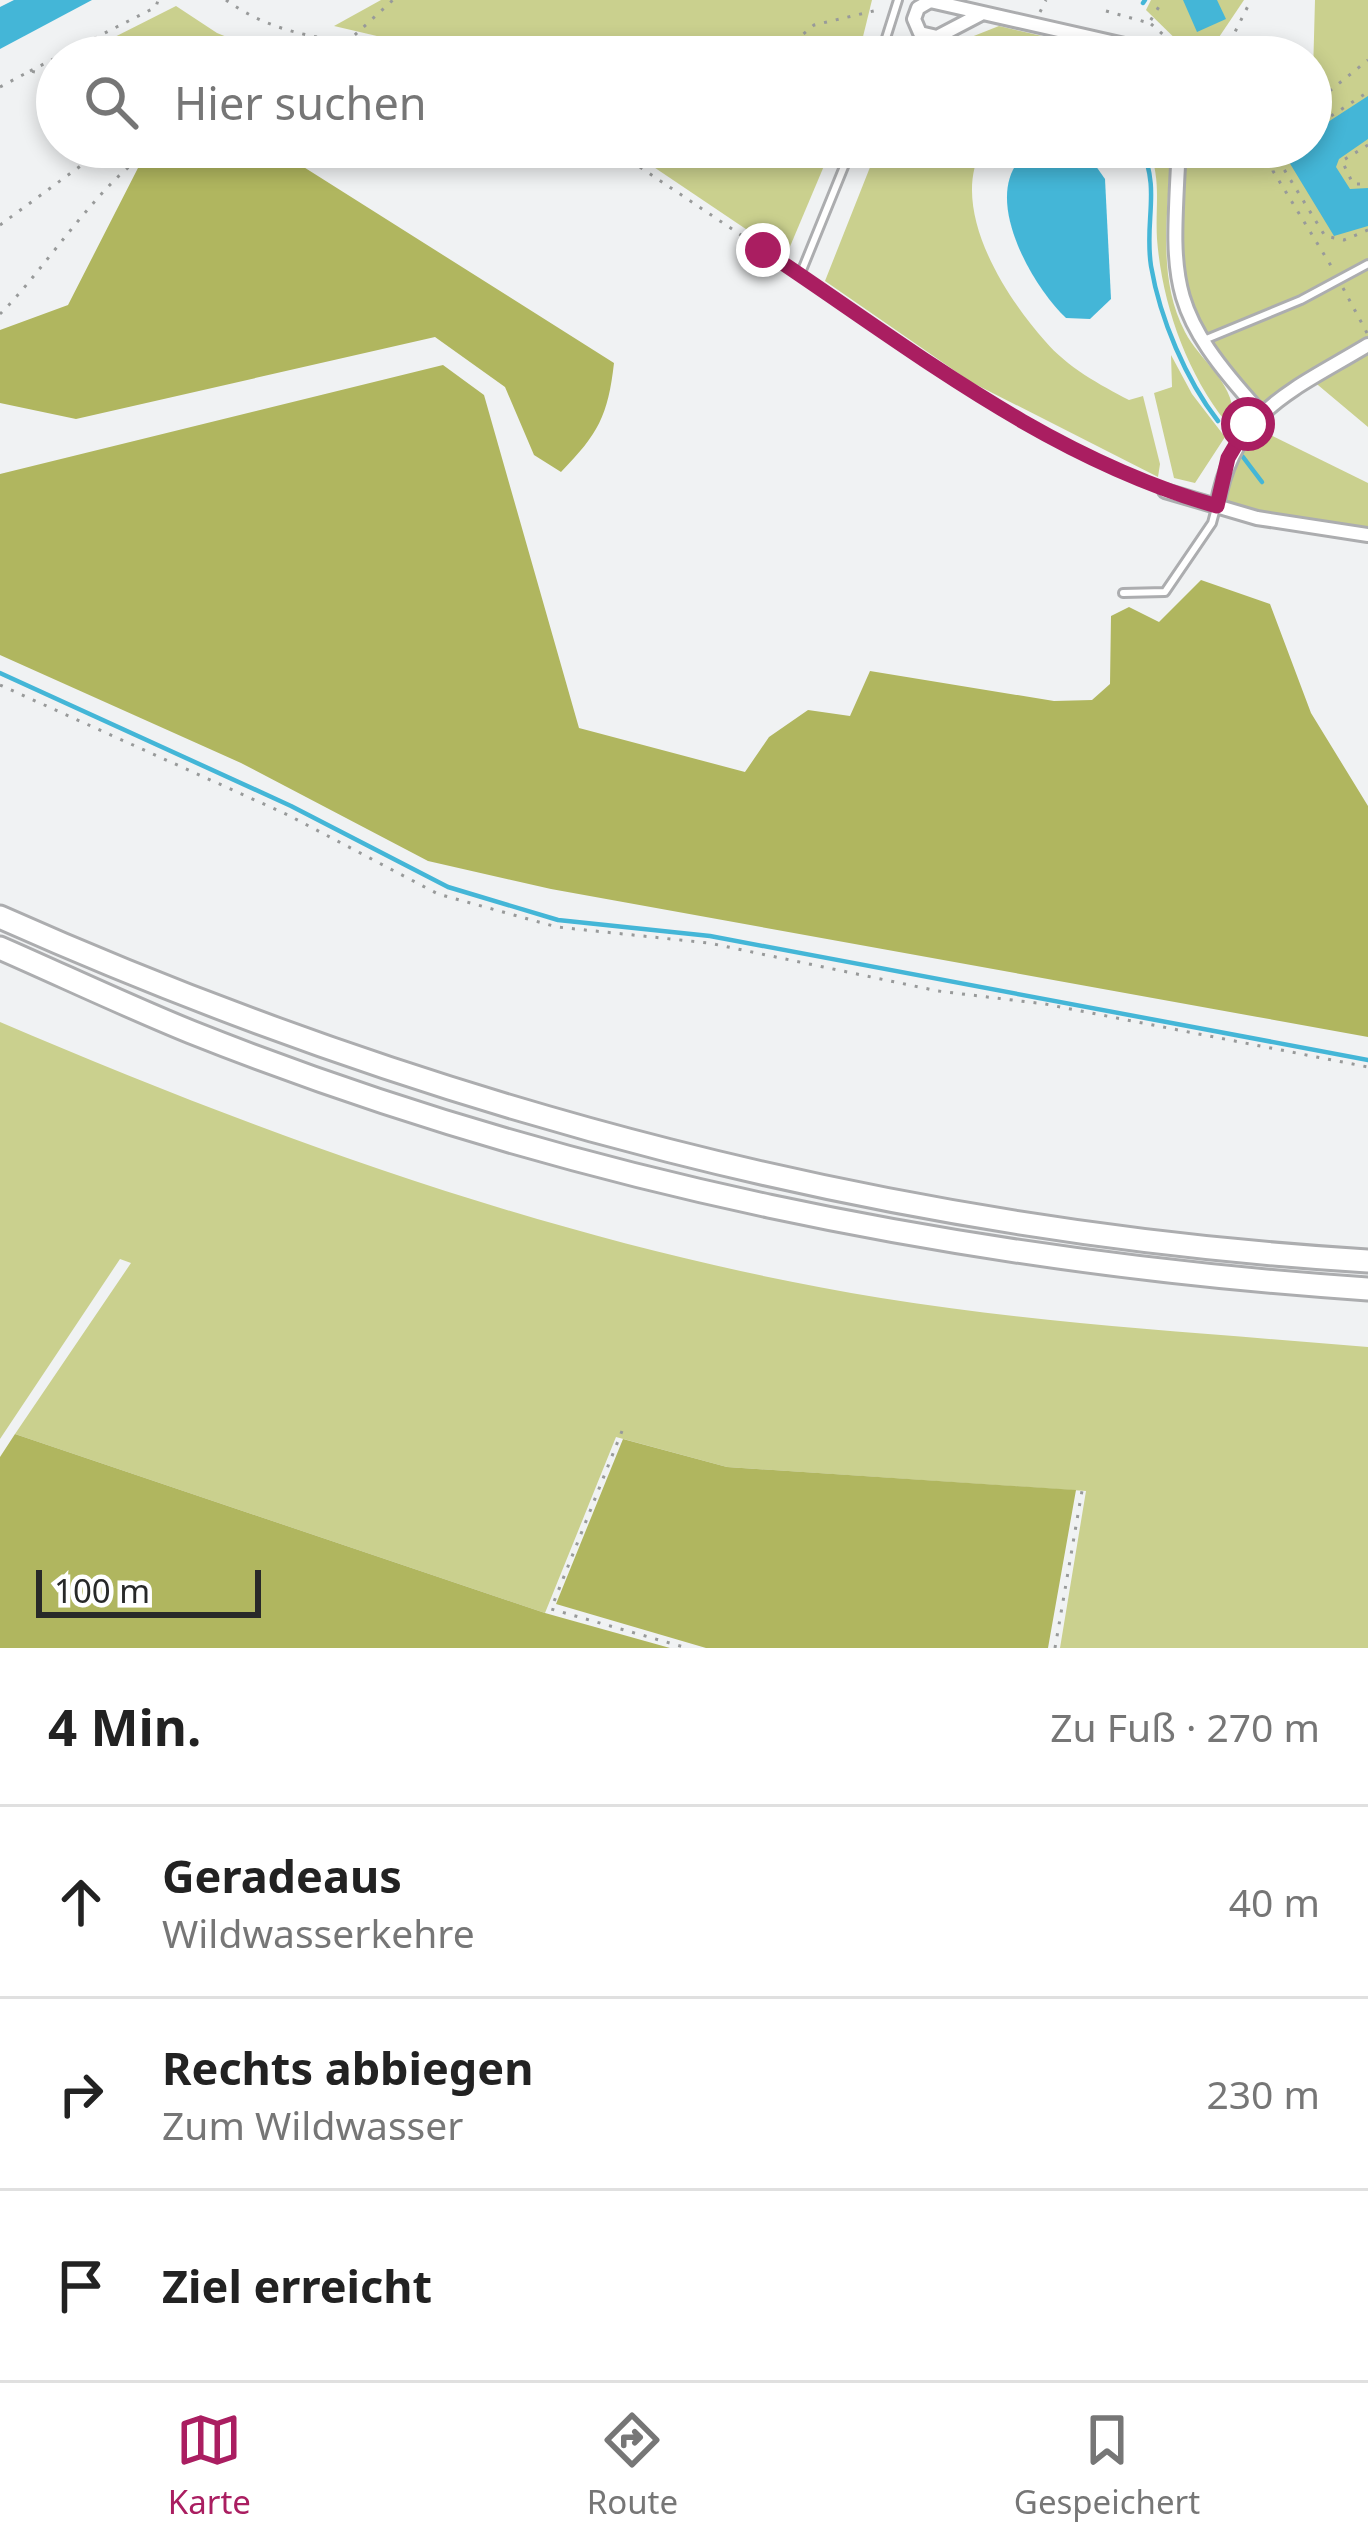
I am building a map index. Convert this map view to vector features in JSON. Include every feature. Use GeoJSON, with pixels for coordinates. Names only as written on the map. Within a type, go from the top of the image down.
{"type":"FeatureCollection","features":[{"type":"Feature","properties":{"kind":"highway"},"geometry":{"type":"LineString","coordinates":[[0,917],[142,979],[342,1055],[634,1143],[818,1186],[1013,1221],[1368,1261]]}},
{"type":"Feature","properties":{"kind":"highway"},"geometry":{"type":"LineString","coordinates":[[0,948],[192,1032],[393,1103],[631,1173],[896,1232],[1139,1268],[1368,1288]]}},
{"type":"Feature","properties":{"kind":"street"},"geometry":{"type":"LineString","coordinates":[[927,36],[916,26],[916,4],[930,1],[1083,36]]}},
{"type":"Feature","properties":{"kind":"street"},"geometry":{"type":"LineString","coordinates":[[930,36],[981,14]]}},
{"type":"Feature","properties":{"kind":"street"},"geometry":{"type":"LineString","coordinates":[[1178,168],[1176,269],[1186,315],[1200,341],[1260,412]]}},
{"type":"Feature","properties":{"kind":"street"},"geometry":{"type":"LineString","coordinates":[[1217,506],[1228,458],[1260,412],[1368,345]]}},
{"type":"Feature","properties":{"kind":"street"},"geometry":{"type":"LineString","coordinates":[[1165,491],[1292,525],[1368,535]]}},
{"type":"Feature","properties":{"kind":"lane"},"geometry":{"type":"LineString","coordinates":[[887,36],[897,3]]}},
{"type":"Feature","properties":{"kind":"lane"},"geometry":{"type":"LineString","coordinates":[[800,274],[843,168]]}},
{"type":"Feature","properties":{"kind":"lane"},"geometry":{"type":"LineString","coordinates":[[1200,341],[1340,283],[1368,264]]}},
{"type":"Feature","properties":{"kind":"lane"},"geometry":{"type":"LineString","coordinates":[[1123,593],[1165,592],[1212,523],[1217,506]]}},
{"type":"Feature","properties":{"kind":"path"},"geometry":{"type":"LineString","coordinates":[[99,36],[156,7],[158,0]]}},
{"type":"Feature","properties":{"kind":"path"},"geometry":{"type":"LineString","coordinates":[[226,0],[272,28],[301,36]]}},
{"type":"Feature","properties":{"kind":"path"},"geometry":{"type":"LineString","coordinates":[[354,36],[393,0]]}},
{"type":"Feature","properties":{"kind":"path"},"geometry":{"type":"LineString","coordinates":[[1149,23],[1163,0]]}},
{"type":"Feature","properties":{"kind":"path"},"geometry":{"type":"LineString","coordinates":[[1231,36],[1251,0]]}},
{"type":"Feature","properties":{"kind":"path"},"geometry":{"type":"LineString","coordinates":[[802,36],[814,26],[897,3]]}},
{"type":"Feature","properties":{"kind":"path"},"geometry":{"type":"LineString","coordinates":[[1106,11],[1149,23],[1170,36]]}},
{"type":"Feature","properties":{"kind":"path"},"geometry":{"type":"LineString","coordinates":[[1332,89],[1368,60]]}},
{"type":"Feature","properties":{"kind":"path"},"geometry":{"type":"LineString","coordinates":[[0,86],[36,68]]}},
{"type":"Feature","properties":{"kind":"path"},"geometry":{"type":"LineString","coordinates":[[30,71],[36,72]]}},
{"type":"Feature","properties":{"kind":"path"},"geometry":{"type":"LineString","coordinates":[[1332,115],[1368,92]]}},
{"type":"Feature","properties":{"kind":"path"},"geometry":{"type":"LineString","coordinates":[[1368,145],[1342,161],[1342,167],[1353,184],[1368,184]]}},
{"type":"Feature","properties":{"kind":"path"},"geometry":{"type":"LineString","coordinates":[[0,225],[78,168]]}},
{"type":"Feature","properties":{"kind":"path"},"geometry":{"type":"LineString","coordinates":[[0,314],[131,168]]}},
{"type":"Feature","properties":{"kind":"path"},"geometry":{"type":"LineString","coordinates":[[644,168],[1018,421],[1165,491]]}},
{"type":"Feature","properties":{"kind":"path"},"geometry":{"type":"LineString","coordinates":[[1272,168],[1365,329]]}},
{"type":"Feature","properties":{"kind":"path"},"geometry":{"type":"LineString","coordinates":[[1283,168],[1325,236],[1334,241],[1368,230]]}},
{"type":"Feature","properties":{"kind":"path"},"geometry":{"type":"LineString","coordinates":[[1327,259],[1334,241]]}},
{"type":"Feature","properties":{"kind":"path"},"geometry":{"type":"LineString","coordinates":[[0,685],[288,815],[438,894],[477,905],[557,926],[709,943],[938,991],[1046,1004],[1368,1067]]}},
{"type":"Feature","properties":{"kind":"path"},"geometry":{"type":"LineString","coordinates":[[622,1431],[551,1609],[687,1648]]}},
{"type":"Feature","properties":{"kind":"path"},"geometry":{"type":"LineString","coordinates":[[1055,1648],[1083,1486]]}},
{"type":"Feature","properties":{"kind":"green space"},"geometry":{"type":"Polygon","coordinates":[[[381,0],[872,0],[863,36],[377,36],[334,26],[381,0]]]}},
{"type":"Feature","properties":{"kind":"green space"},"geometry":{"type":"Polygon","coordinates":[[[1151,0],[1244,0],[1220,36],[1173,36],[1146,10],[1151,0]]]}},
{"type":"Feature","properties":{"kind":"green space"},"geometry":{"type":"Polygon","coordinates":[[[1315,0],[1368,0],[1368,427],[1312,380],[1260,412],[1200,341],[1176,269],[1178,168],[1332,168],[1332,36],[1314,36],[1315,0]]]}},
{"type":"Feature","properties":{"kind":"green space"},"geometry":{"type":"Polygon","coordinates":[[[176,6],[224,36],[117,36],[176,6]]]}},
{"type":"Feature","properties":{"kind":"green space"},"geometry":{"type":"Polygon","coordinates":[[[999,26],[1042,36],[974,36],[999,26]]]}},
{"type":"Feature","properties":{"kind":"green space"},"geometry":{"type":"Polygon","coordinates":[[[138,168],[305,168],[614,363],[599,423],[561,472],[534,455],[505,387],[435,337],[76,419],[0,403],[0,330],[68,305],[138,168]]]}},
{"type":"Feature","properties":{"kind":"green space"},"geometry":{"type":"Polygon","coordinates":[[[655,168],[823,168],[786,256],[655,168]]]}},
{"type":"Feature","properties":{"kind":"green space"},"geometry":{"type":"Polygon","coordinates":[[[870,168],[975,168],[976,223],[998,275],[1029,322],[1063,359],[1129,400],[1143,396],[1160,464],[1158,477],[971,382],[825,281],[870,168]]]}},
{"type":"Feature","properties":{"kind":"green space"},"geometry":{"type":"Polygon","coordinates":[[[1154,168],[1169,168],[1166,241],[1170,287],[1191,343],[1229,395],[1233,419],[1226,422],[1199,381],[1170,312],[1157,239],[1154,168]]]}},
{"type":"Feature","properties":{"kind":"green space"},"geometry":{"type":"Polygon","coordinates":[[[1171,355],[1192,394],[1225,437],[1195,483],[1174,478],[1154,393],[1172,387],[1171,355]]]}},
{"type":"Feature","properties":{"kind":"green space"},"geometry":{"type":"Polygon","coordinates":[[[443,365],[484,395],[579,728],[745,772],[769,737],[808,710],[850,716],[870,671],[1054,701],[1092,700],[1110,684],[1111,616],[1129,607],[1159,622],[1201,580],[1270,604],[1311,713],[1368,806],[1368,1037],[551,889],[428,861],[241,763],[0,655],[0,474],[443,365]]]}},
{"type":"Feature","properties":{"kind":"green space"},"geometry":{"type":"Polygon","coordinates":[[[1248,424],[1368,483],[1368,535],[1217,506],[1248,424]]]}},
{"type":"Feature","properties":{"kind":"green space"},"geometry":{"type":"Polygon","coordinates":[[[0,1022],[323,1149],[432,1187],[654,1251],[767,1277],[942,1307],[1368,1347],[1368,1648],[1060,1648],[1086,1491],[727,1467],[616,1437],[545,1613],[15,1434],[131,1263],[120,1259],[0,1439],[0,1022]]]}},
{"type":"Feature","properties":{"kind":"green space"},"geometry":{"type":"Polygon","coordinates":[[[15,1434],[545,1613],[670,1648],[0,1648],[0,1457],[15,1434]]]}},
{"type":"Feature","properties":{"kind":"green space"},"geometry":{"type":"Polygon","coordinates":[[[623,1439],[727,1467],[1076,1490],[1048,1648],[706,1648],[556,1604],[623,1439]]]}},
{"type":"Feature","properties":{"kind":"water"},"geometry":{"type":"Polygon","coordinates":[[[14,0],[92,0],[0,49],[0,7],[14,0]]]}},
{"type":"Feature","properties":{"kind":"water"},"geometry":{"type":"Polygon","coordinates":[[[1183,0],[1217,0],[1226,19],[1197,32],[1183,0]]]}},
{"type":"Feature","properties":{"kind":"water"},"geometry":{"type":"Polygon","coordinates":[[[1368,96],[1368,139],[1339,159],[1336,167],[1350,189],[1368,188],[1368,226],[1334,236],[1293,168],[1332,168],[1332,119],[1368,96]]]}},
{"type":"Feature","properties":{"kind":"water"},"geometry":{"type":"Polygon","coordinates":[[[1015,168],[1097,168],[1105,179],[1111,299],[1090,319],[1066,318],[1037,281],[1013,232],[1008,183],[1015,168]]]}},
{"type":"Feature","properties":{"kind":"waterway"},"geometry":{"type":"LineString","coordinates":[[1148,168],[1149,250],[1161,307],[1185,368],[1218,421]]}},
{"type":"Feature","properties":{"kind":"waterway"},"geometry":{"type":"LineString","coordinates":[[1243,457],[1262,482]]}},
{"type":"Feature","properties":{"kind":"waterway"},"geometry":{"type":"LineString","coordinates":[[0,673],[291,806],[448,887],[558,920],[710,936],[1368,1060]]}},
{"type":"Feature","properties":{"kind":"route"},"geometry":{"type":"LineString","coordinates":[[763,250],[1018,421],[1165,491],[1217,506],[1228,458],[1248,424]]}}]}
